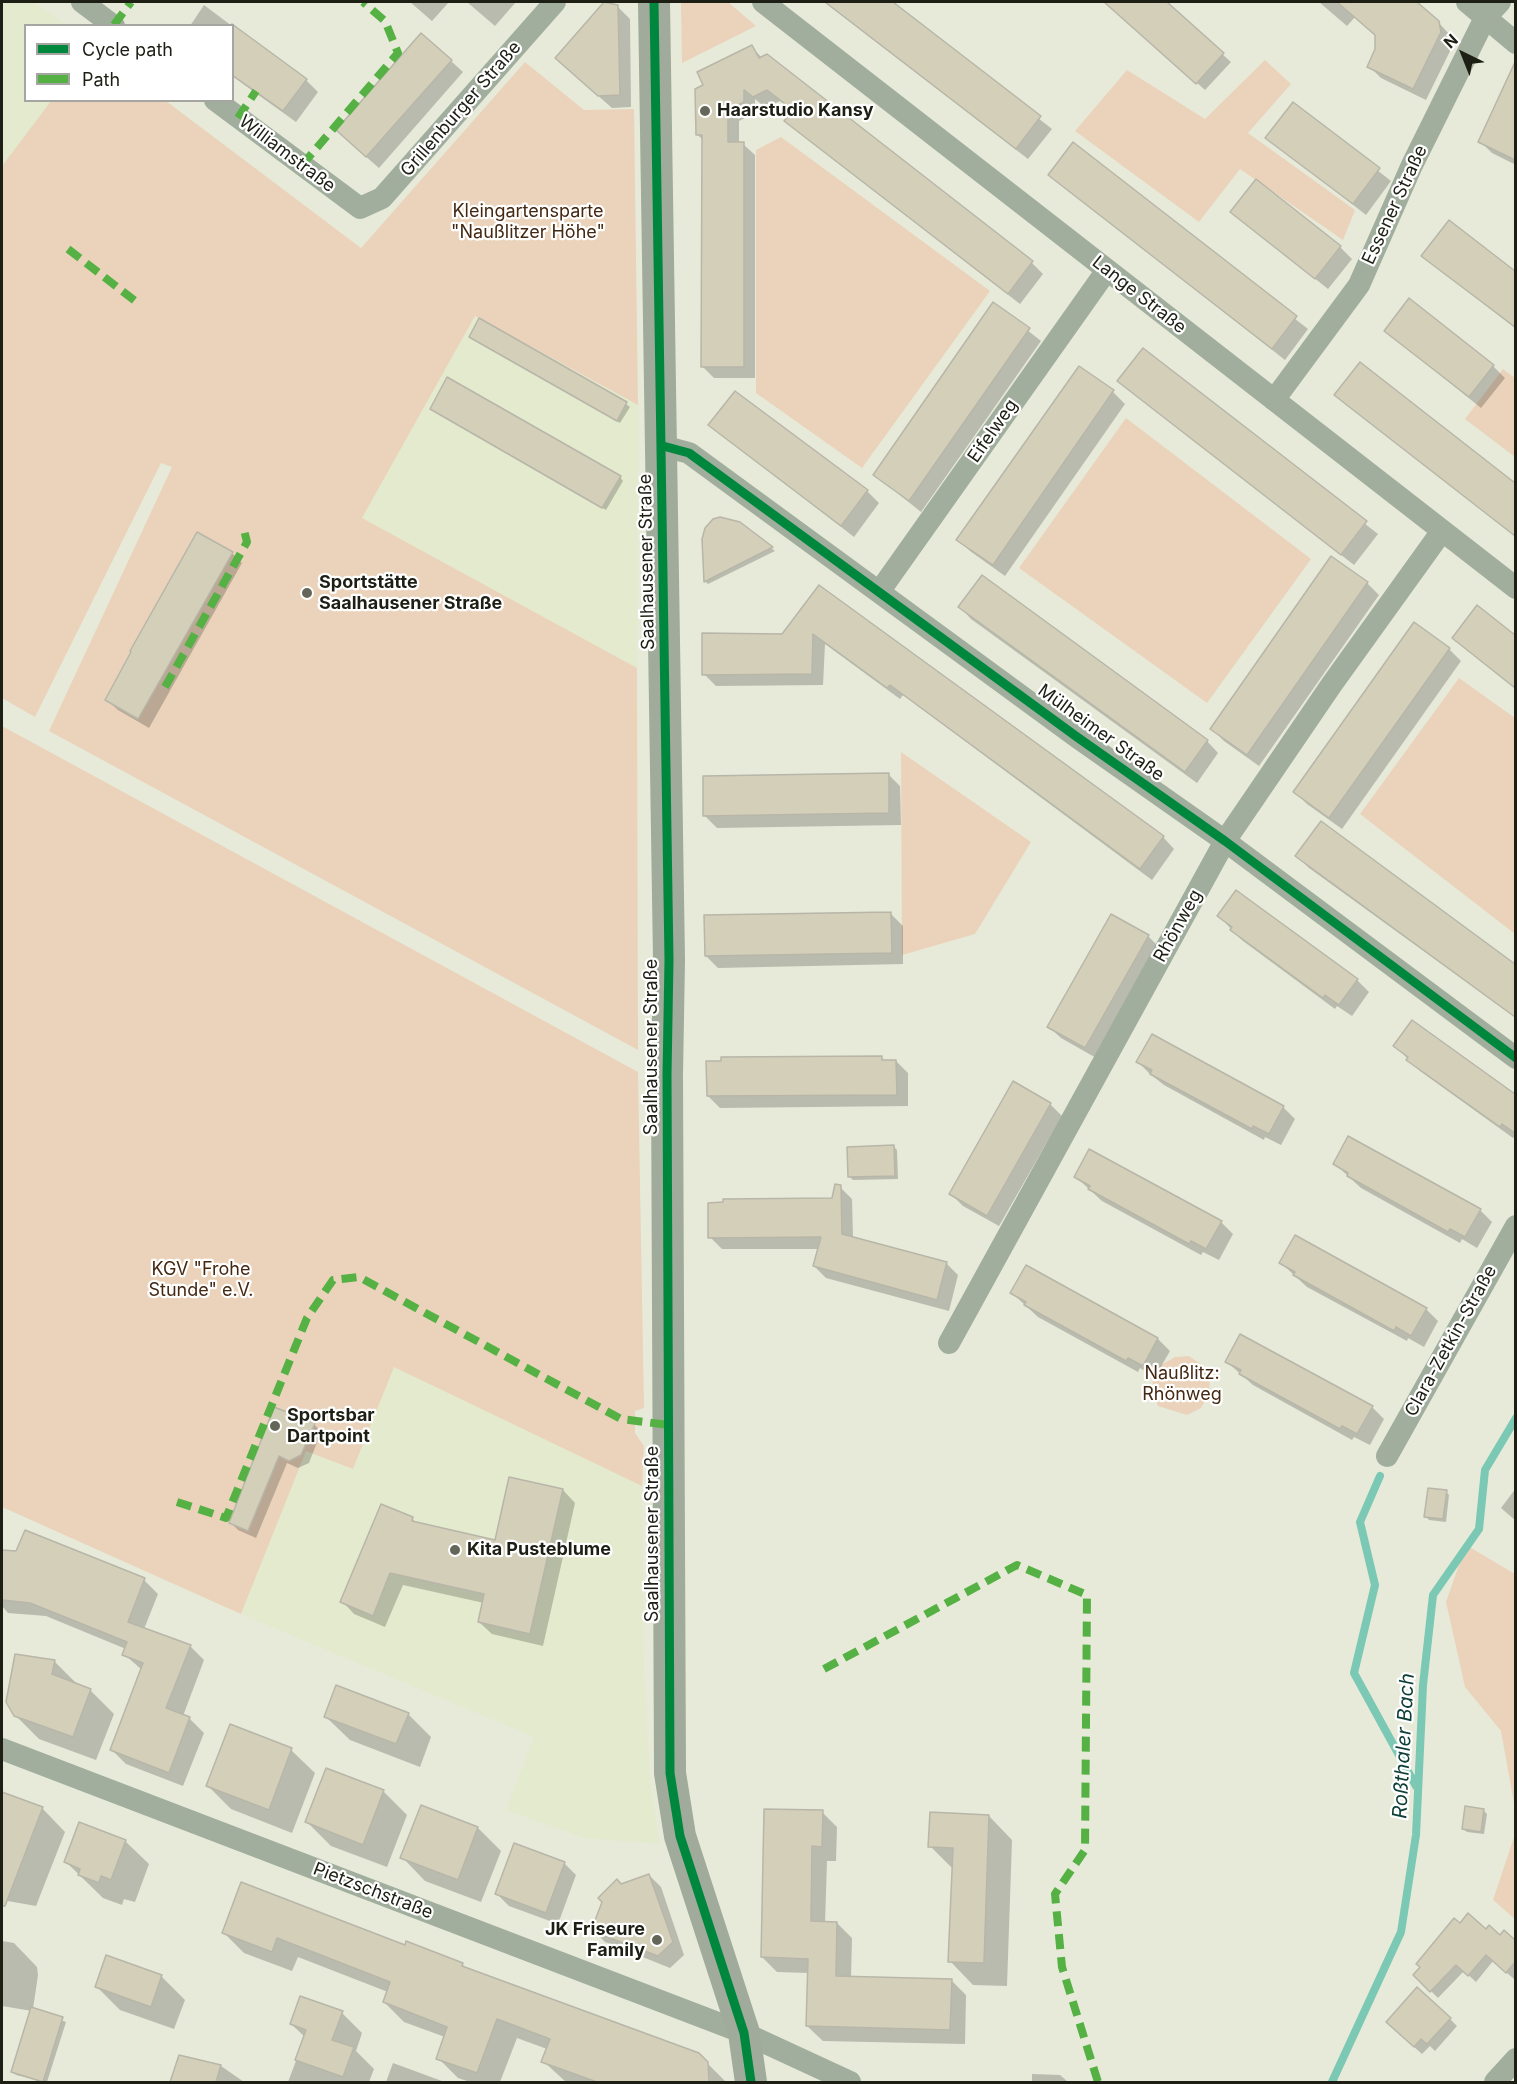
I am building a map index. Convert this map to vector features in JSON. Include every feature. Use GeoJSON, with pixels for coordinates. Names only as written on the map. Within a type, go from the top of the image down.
{"type":"FeatureCollection","features":[{"type":"Feature","properties":{"kind":"street"},"geometry":{"type":"LineString","coordinates":[[82,2],[111,24]]}},
{"type":"Feature","properties":{"kind":"street","name":"Grillenburger Straße"},"geometry":{"type":"LineString","coordinates":[[360,208],[382,198],[390,190],[555,2]]}},
{"type":"Feature","properties":{"kind":"street","name":"Saalhausener Straße"},"geometry":{"type":"LineString","coordinates":[[654,2],[663,446],[669,960],[667,1075],[670,1773],[680,1836],[744,2033],[751,2082]]}},
{"type":"Feature","properties":{"kind":"street","name":"Lange Straße"},"geometry":{"type":"LineString","coordinates":[[763,2],[1515,588]]}},
{"type":"Feature","properties":{"kind":"street"},"geometry":{"type":"LineString","coordinates":[[1467,2],[1493,10],[1515,44]]}},
{"type":"Feature","properties":{"kind":"street","name":"Essener Straße"},"geometry":{"type":"LineString","coordinates":[[1274,400],[1359,285],[1412,165],[1493,10]]}},
{"type":"Feature","properties":{"kind":"street","name":"Williamstraße"},"geometry":{"type":"LineString","coordinates":[[218,102],[360,208]]}},
{"type":"Feature","properties":{"kind":"street","name":"Eifelweg"},"geometry":{"type":"LineString","coordinates":[[879,592],[1107,270]]}},
{"type":"Feature","properties":{"kind":"street","name":"Mülheimer Straße"},"geometry":{"type":"LineString","coordinates":[[663,446],[689,453],[1225,841],[1515,1058]]}},
{"type":"Feature","properties":{"kind":"street","name":"Rhönweg"},"geometry":{"type":"LineString","coordinates":[[949,1343],[1225,841],[1332,684],[1442,531]]}},
{"type":"Feature","properties":{"kind":"street","name":"Clara-Zetkin-Straße"},"geometry":{"type":"LineString","coordinates":[[1387,1456],[1515,1226]]}},
{"type":"Feature","properties":{"kind":"street","name":"Pietzschstraße"},"geometry":{"type":"LineString","coordinates":[[2,1749],[744,2033],[850,2082]]}},
{"type":"Feature","properties":{"kind":"street"},"geometry":{"type":"LineString","coordinates":[[1495,2082],[1515,2059]]}},
{"type":"Feature","properties":{"kind":"shaded area"},"geometry":{"type":"Polygon","coordinates":[[[2,2],[33,2],[65,24],[24,24],[24,102],[50,102],[2,166],[2,2]]]}},
{"type":"Feature","properties":{"kind":"shaded area"},"geometry":{"type":"Polygon","coordinates":[[[475,316],[638,405],[637,668],[362,518],[475,316]]]}},
{"type":"Feature","properties":{"kind":"shaded area","name":"Kita Pusteblume"},"geometry":{"type":"Polygon","coordinates":[[[394,1366],[642,1486],[644,1670],[650,1780],[659,1844],[585,1838],[506,1810],[534,1737],[241,1614],[306,1450],[353,1469],[394,1366]]]}},
{"type":"Feature","properties":{"kind":"green space"},"geometry":{"type":"Polygon","coordinates":[[[681,2],[728,2],[756,26],[682,63],[681,2]]]}},
{"type":"Feature","properties":{"kind":"green space"},"geometry":{"type":"Polygon","coordinates":[[[1265,60],[1291,84],[1248,133],[1355,210],[1343,240],[1240,169],[1199,222],[1075,131],[1127,70],[1205,119],[1265,60]]]}},
{"type":"Feature","properties":{"kind":"green space","name":"Sportstätte Saalhausener Straße"},"geometry":{"type":"Polygon","coordinates":[[[525,62],[584,110],[634,109],[638,405],[475,316],[362,518],[637,668],[638,1050],[49,731],[172,467],[161,463],[35,717],[2,698],[2,166],[50,102],[167,102],[361,248],[525,62]]]}},
{"type":"Feature","properties":{"kind":"green space"},"geometry":{"type":"Polygon","coordinates":[[[781,137],[990,291],[862,468],[756,393],[756,150],[781,137]]]}},
{"type":"Feature","properties":{"kind":"green space"},"geometry":{"type":"Polygon","coordinates":[[[1503,369],[1515,378],[1515,457],[1465,419],[1503,369]]]}},
{"type":"Feature","properties":{"kind":"green space"},"geometry":{"type":"Polygon","coordinates":[[[1126,418],[1311,559],[1207,703],[1019,568],[1126,418]]]}},
{"type":"Feature","properties":{"kind":"green space"},"geometry":{"type":"Polygon","coordinates":[[[1459,678],[1515,718],[1515,934],[1360,814],[1459,678]]]}},
{"type":"Feature","properties":{"kind":"green space","name":"KGV \"Frohe Stunde\" e.V."},"geometry":{"type":"Polygon","coordinates":[[[2,726],[638,1072],[644,1408],[635,1411],[635,1433],[644,1446],[642,1486],[394,1367],[353,1469],[306,1451],[241,1614],[2,1507],[2,726]]]}},
{"type":"Feature","properties":{"kind":"green space"},"geometry":{"type":"Polygon","coordinates":[[[901,752],[1031,842],[975,934],[902,955],[901,752]]]}},
{"type":"Feature","properties":{"kind":"green space","name":"Naußlitz: Rhönweg"},"geometry":{"type":"Polygon","coordinates":[[[1189,1356],[1202,1365],[1210,1378],[1209,1394],[1201,1408],[1187,1415],[1158,1406],[1152,1394],[1153,1378],[1161,1365],[1175,1357],[1189,1356]]]}},
{"type":"Feature","properties":{"kind":"green space"},"geometry":{"type":"Polygon","coordinates":[[[1466,1545],[1515,1574],[1515,1809],[1501,1731],[1465,1687],[1446,1602],[1466,1545]]]}},
{"type":"Feature","properties":{"kind":"green space"},"geometry":{"type":"Polygon","coordinates":[[[1515,1834],[1515,1919],[1493,1900],[1515,1834]]]}},
{"type":"Feature","properties":{"kind":"building"},"geometry":{"type":"Polygon","coordinates":[[[604,2],[618,5],[620,95],[598,96],[555,58],[604,2]]]}},
{"type":"Feature","properties":{"kind":"building"},"geometry":{"type":"Polygon","coordinates":[[[825,2],[893,2],[1041,116],[1016,149],[825,2]]]}},
{"type":"Feature","properties":{"kind":"building"},"geometry":{"type":"Polygon","coordinates":[[[1104,2],[1167,2],[1224,53],[1196,84],[1104,2]]]}},
{"type":"Feature","properties":{"kind":"building"},"geometry":{"type":"Polygon","coordinates":[[[1337,2],[1417,2],[1439,21],[1441,32],[1413,89],[1367,67],[1375,49],[1375,35],[1337,2]]]}},
{"type":"Feature","properties":{"kind":"building"},"geometry":{"type":"Polygon","coordinates":[[[234,25],[307,79],[283,111],[234,76],[234,25]]]}},
{"type":"Feature","properties":{"kind":"building"},"geometry":{"type":"Polygon","coordinates":[[[421,33],[452,60],[366,157],[336,130],[421,33]]]}},
{"type":"Feature","properties":{"kind":"building"},"geometry":{"type":"Polygon","coordinates":[[[752,45],[759,58],[767,54],[1033,261],[1008,294],[784,121],[793,110],[767,90],[753,97],[744,90],[744,102],[728,110],[728,142],[744,142],[744,367],[701,367],[702,135],[696,135],[695,89],[703,85],[697,72],[752,45]]]}},
{"type":"Feature","properties":{"kind":"building"},"geometry":{"type":"Polygon","coordinates":[[[1515,62],[1515,160],[1478,142],[1515,62]]]}},
{"type":"Feature","properties":{"kind":"building"},"geometry":{"type":"Polygon","coordinates":[[[1293,102],[1380,168],[1353,204],[1265,138],[1293,102]]]}},
{"type":"Feature","properties":{"kind":"building"},"geometry":{"type":"Polygon","coordinates":[[[1073,142],[1297,316],[1272,349],[1048,175],[1073,142]]]}},
{"type":"Feature","properties":{"kind":"building"},"geometry":{"type":"Polygon","coordinates":[[[1256,179],[1341,246],[1315,279],[1230,212],[1256,179]]]}},
{"type":"Feature","properties":{"kind":"building"},"geometry":{"type":"Polygon","coordinates":[[[1449,220],[1515,271],[1515,327],[1421,256],[1449,220]]]}},
{"type":"Feature","properties":{"kind":"building"},"geometry":{"type":"Polygon","coordinates":[[[1409,298],[1494,365],[1469,397],[1384,331],[1409,298]]]}},
{"type":"Feature","properties":{"kind":"building"},"geometry":{"type":"Polygon","coordinates":[[[993,302],[1030,328],[909,501],[873,475],[993,302]]]}},
{"type":"Feature","properties":{"kind":"building"},"geometry":{"type":"Polygon","coordinates":[[[479,318],[627,402],[617,421],[469,337],[479,318]]]}},
{"type":"Feature","properties":{"kind":"building"},"geometry":{"type":"Polygon","coordinates":[[[1143,348],[1367,521],[1341,555],[1117,381],[1143,348]]]}},
{"type":"Feature","properties":{"kind":"building"},"geometry":{"type":"Polygon","coordinates":[[[1360,362],[1515,483],[1515,536],[1334,395],[1360,362]]]}},
{"type":"Feature","properties":{"kind":"building"},"geometry":{"type":"Polygon","coordinates":[[[1079,366],[1114,390],[993,565],[956,540],[1079,366]]]}},
{"type":"Feature","properties":{"kind":"building"},"geometry":{"type":"Polygon","coordinates":[[[447,377],[621,476],[602,508],[430,409],[447,377]]]}},
{"type":"Feature","properties":{"kind":"building"},"geometry":{"type":"Polygon","coordinates":[[[735,391],[868,490],[841,526],[708,425],[735,391]]]}},
{"type":"Feature","properties":{"kind":"building"},"geometry":{"type":"Polygon","coordinates":[[[720,517],[740,522],[773,547],[704,582],[702,539],[705,528],[713,519],[720,517]]]}},
{"type":"Feature","properties":{"kind":"building"},"geometry":{"type":"Polygon","coordinates":[[[197,532],[233,552],[138,719],[105,700],[197,532]]]}},
{"type":"Feature","properties":{"kind":"building"},"geometry":{"type":"Polygon","coordinates":[[[1331,556],[1368,582],[1247,755],[1210,729],[1331,556]]]}},
{"type":"Feature","properties":{"kind":"building"},"geometry":{"type":"Polygon","coordinates":[[[982,575],[1208,740],[1185,772],[958,607],[982,575]]]}},
{"type":"Feature","properties":{"kind":"building"},"geometry":{"type":"Polygon","coordinates":[[[819,585],[1164,836],[1140,869],[890,685],[887,688],[813,634],[812,674],[702,675],[702,633],[782,634],[819,585]]]}},
{"type":"Feature","properties":{"kind":"building"},"geometry":{"type":"Polygon","coordinates":[[[1477,605],[1515,635],[1515,688],[1452,638],[1477,605]]]}},
{"type":"Feature","properties":{"kind":"building"},"geometry":{"type":"Polygon","coordinates":[[[1414,622],[1450,648],[1329,818],[1293,792],[1414,622]]]}},
{"type":"Feature","properties":{"kind":"building"},"geometry":{"type":"Polygon","coordinates":[[[889,773],[889,813],[703,816],[703,776],[889,773]]]}},
{"type":"Feature","properties":{"kind":"building"},"geometry":{"type":"Polygon","coordinates":[[[1321,821],[1515,964],[1515,1017],[1295,856],[1321,821]]]}},
{"type":"Feature","properties":{"kind":"building"},"geometry":{"type":"Polygon","coordinates":[[[1236,890],[1358,979],[1339,1005],[1325,995],[1323,998],[1230,930],[1232,927],[1217,916],[1236,890]]]}},
{"type":"Feature","properties":{"kind":"building"},"geometry":{"type":"Polygon","coordinates":[[[891,912],[892,953],[705,956],[704,915],[891,912]]]}},
{"type":"Feature","properties":{"kind":"building"},"geometry":{"type":"Polygon","coordinates":[[[1111,914],[1149,935],[1085,1048],[1047,1027],[1111,914]]]}},
{"type":"Feature","properties":{"kind":"building"},"geometry":{"type":"Polygon","coordinates":[[[1412,1020],[1515,1094],[1515,1133],[1502,1124],[1500,1127],[1406,1060],[1408,1057],[1393,1046],[1412,1020]]]}},
{"type":"Feature","properties":{"kind":"building"},"geometry":{"type":"Polygon","coordinates":[[[1152,1034],[1284,1106],[1269,1134],[1253,1126],[1252,1129],[1150,1074],[1152,1070],[1136,1062],[1152,1034]]]}},
{"type":"Feature","properties":{"kind":"building"},"geometry":{"type":"Polygon","coordinates":[[[882,1056],[882,1060],[896,1060],[897,1095],[707,1096],[706,1061],[721,1061],[721,1057],[882,1056]]]}},
{"type":"Feature","properties":{"kind":"building"},"geometry":{"type":"Polygon","coordinates":[[[1013,1081],[1051,1103],[987,1216],[949,1194],[1013,1081]]]}},
{"type":"Feature","properties":{"kind":"building"},"geometry":{"type":"Polygon","coordinates":[[[1348,1136],[1481,1209],[1465,1237],[1450,1229],[1448,1232],[1347,1176],[1348,1173],[1333,1164],[1348,1136]]]}},
{"type":"Feature","properties":{"kind":"building"},"geometry":{"type":"Polygon","coordinates":[[[894,1145],[895,1176],[848,1177],[847,1147],[894,1145]]]}},
{"type":"Feature","properties":{"kind":"building"},"geometry":{"type":"Polygon","coordinates":[[[1089,1149],[1222,1221],[1206,1249],[1191,1241],[1189,1244],[1088,1189],[1090,1186],[1074,1177],[1089,1149]]]}},
{"type":"Feature","properties":{"kind":"building"},"geometry":{"type":"Polygon","coordinates":[[[835,1184],[841,1185],[842,1234],[947,1262],[937,1300],[813,1266],[821,1237],[708,1238],[708,1203],[723,1202],[723,1199],[832,1198],[835,1184]]]}},
{"type":"Feature","properties":{"kind":"building"},"geometry":{"type":"Polygon","coordinates":[[[1295,1235],[1427,1308],[1411,1336],[1396,1327],[1394,1331],[1293,1275],[1295,1272],[1279,1263],[1295,1235]]]}},
{"type":"Feature","properties":{"kind":"building"},"geometry":{"type":"Polygon","coordinates":[[[1026,1265],[1158,1338],[1143,1366],[1128,1358],[1126,1361],[1024,1305],[1026,1302],[1010,1293],[1026,1265]]]}},
{"type":"Feature","properties":{"kind":"building"},"geometry":{"type":"Polygon","coordinates":[[[1240,1334],[1373,1406],[1357,1434],[1342,1426],[1340,1429],[1239,1374],[1241,1370],[1225,1362],[1240,1334]]]}},
{"type":"Feature","properties":{"kind":"building"},"geometry":{"type":"Polygon","coordinates":[[[274,1407],[315,1423],[301,1455],[289,1461],[279,1456],[248,1531],[229,1523],[274,1407]]]}},
{"type":"Feature","properties":{"kind":"building"},"geometry":{"type":"Polygon","coordinates":[[[509,1477],[563,1489],[530,1634],[478,1622],[484,1594],[390,1573],[373,1616],[340,1602],[381,1504],[413,1517],[412,1521],[495,1540],[509,1477]]]}},
{"type":"Feature","properties":{"kind":"building"},"geometry":{"type":"Polygon","coordinates":[[[1428,1488],[1447,1490],[1443,1519],[1424,1517],[1428,1488]]]}},
{"type":"Feature","properties":{"kind":"building"},"geometry":{"type":"Polygon","coordinates":[[[25,1530],[145,1578],[128,1622],[191,1645],[166,1708],[190,1717],[169,1773],[110,1750],[143,1663],[122,1655],[127,1642],[30,1603],[2,1600],[2,1550],[16,1551],[25,1530]]]}},
{"type":"Feature","properties":{"kind":"building"},"geometry":{"type":"Polygon","coordinates":[[[15,1654],[55,1660],[52,1674],[91,1689],[73,1737],[14,1716],[6,1702],[15,1654]]]}},
{"type":"Feature","properties":{"kind":"building"},"geometry":{"type":"Polygon","coordinates":[[[336,1685],[409,1713],[396,1744],[324,1717],[336,1685]]]}},
{"type":"Feature","properties":{"kind":"building"},"geometry":{"type":"Polygon","coordinates":[[[230,1724],[292,1748],[269,1810],[206,1786],[230,1724]]]}},
{"type":"Feature","properties":{"kind":"building"},"geometry":{"type":"Polygon","coordinates":[[[326,1768],[384,1790],[363,1845],[305,1822],[326,1768]]]}},
{"type":"Feature","properties":{"kind":"building"},"geometry":{"type":"Polygon","coordinates":[[[2,1792],[43,1807],[5,1906],[2,1906],[2,1792]]]}},
{"type":"Feature","properties":{"kind":"building"},"geometry":{"type":"Polygon","coordinates":[[[421,1805],[478,1827],[458,1880],[400,1858],[421,1805]]]}},
{"type":"Feature","properties":{"kind":"building"},"geometry":{"type":"Polygon","coordinates":[[[1465,1806],[1484,1809],[1481,1832],[1462,1829],[1465,1806]]]}},
{"type":"Feature","properties":{"kind":"building"},"geometry":{"type":"Polygon","coordinates":[[[764,1809],[823,1810],[822,1847],[812,1846],[811,1921],[837,1922],[836,1976],[952,1979],[950,2030],[806,2026],[808,1959],[761,1957],[764,1809]]]}},
{"type":"Feature","properties":{"kind":"building"},"geometry":{"type":"Polygon","coordinates":[[[930,1812],[989,1815],[984,1963],[948,1962],[953,1848],[928,1847],[930,1812]]]}},
{"type":"Feature","properties":{"kind":"building"},"geometry":{"type":"Polygon","coordinates":[[[79,1822],[126,1840],[111,1880],[101,1876],[99,1883],[78,1875],[80,1869],[64,1862],[79,1822]]]}},
{"type":"Feature","properties":{"kind":"building"},"geometry":{"type":"Polygon","coordinates":[[[514,1843],[565,1862],[546,1913],[495,1894],[514,1843]]]}},
{"type":"Feature","properties":{"kind":"building"},"geometry":{"type":"Polygon","coordinates":[[[649,1874],[673,1942],[658,1956],[591,1931],[602,1902],[598,1898],[617,1879],[621,1884],[649,1874]]]}},
{"type":"Feature","properties":{"kind":"building"},"geometry":{"type":"Polygon","coordinates":[[[241,1882],[405,1945],[406,1941],[463,1963],[462,1966],[699,2053],[708,2062],[709,2082],[597,2082],[541,2062],[550,2039],[497,2019],[477,2073],[436,2059],[447,2027],[383,2002],[390,1982],[277,1938],[272,1952],[222,1933],[241,1882]]]}},
{"type":"Feature","properties":{"kind":"building"},"geometry":{"type":"Polygon","coordinates":[[[1468,1913],[1486,1929],[1489,1925],[1500,1935],[1504,1930],[1515,1940],[1515,1962],[1506,1973],[1486,1955],[1468,1976],[1456,1965],[1430,1992],[1413,1975],[1420,1967],[1416,1964],[1454,1918],[1460,1923],[1468,1913]]]}},
{"type":"Feature","properties":{"kind":"building"},"geometry":{"type":"Polygon","coordinates":[[[106,1955],[162,1975],[151,2007],[95,1987],[106,1955]]]}},
{"type":"Feature","properties":{"kind":"building"},"geometry":{"type":"Polygon","coordinates":[[[1417,1987],[1451,2018],[1427,2044],[1421,2039],[1414,2047],[1386,2022],[1417,1987]]]}},
{"type":"Feature","properties":{"kind":"building"},"geometry":{"type":"Polygon","coordinates":[[[300,1996],[343,2011],[332,2040],[354,2047],[343,2077],[295,2060],[306,2030],[290,2024],[300,1996]]]}},
{"type":"Feature","properties":{"kind":"building"},"geometry":{"type":"Polygon","coordinates":[[[31,2007],[63,2017],[43,2082],[11,2072],[31,2007]]]}},
{"type":"Feature","properties":{"kind":"building"},"geometry":{"type":"Polygon","coordinates":[[[179,2055],[221,2065],[216,2082],[170,2082],[179,2055]]]}},
{"type":"Feature","properties":{"kind":"waterway","name":"Roßthaler Bach"},"geometry":{"type":"LineString","coordinates":[[1332,2082],[1401,1932],[1416,1835],[1423,1685],[1433,1595],[1479,1529],[1485,1470],[1516,1418]]}},
{"type":"Feature","properties":{"kind":"waterway"},"geometry":{"type":"LineString","coordinates":[[1380,1476],[1360,1522],[1375,1585],[1354,1673],[1416,1786]]}},
{"type":"Feature","properties":{"kind":"marked path"},"geometry":{"type":"LineString","coordinates":[[115,24],[131,2]]}},
{"type":"Feature","properties":{"kind":"marked path"},"geometry":{"type":"LineString","coordinates":[[302,165],[398,53],[385,21],[363,2]]}},
{"type":"Feature","properties":{"kind":"marked path"},"geometry":{"type":"LineString","coordinates":[[238,118],[256,91]]}},
{"type":"Feature","properties":{"kind":"marked path"},"geometry":{"type":"LineString","coordinates":[[68,249],[139,304]]}},
{"type":"Feature","properties":{"kind":"marked path"},"geometry":{"type":"LineString","coordinates":[[165,687],[247,542],[243,526]]}},
{"type":"Feature","properties":{"kind":"marked path"},"geometry":{"type":"LineString","coordinates":[[177,1502],[226,1518],[307,1318],[333,1280],[359,1277],[621,1419],[669,1425]]}},
{"type":"Feature","properties":{"kind":"marked path"},"geometry":{"type":"LineString","coordinates":[[824,1669],[1017,1565],[1087,1595],[1085,1850],[1055,1894],[1062,1967],[1098,2082]]}},
{"type":"Feature","properties":{"kind":"cycle path"},"geometry":{"type":"LineString","coordinates":[[654,2],[669,960],[667,1075],[670,1773],[680,1836],[744,2033],[751,2082]]}},
{"type":"Feature","properties":{"kind":"cycle path"},"geometry":{"type":"LineString","coordinates":[[663,446],[689,453],[1077,737],[1225,841],[1516,1058]]}},
{"type":"Feature","properties":{"kind":"place","name":"Haarstudio Kansy"},"geometry":{"type":"Point","coordinates":[705,111]}},
{"type":"Feature","properties":{"kind":"place","name":"Sportstätte Saalhausener Straße"},"geometry":{"type":"Point","coordinates":[307,593]}},
{"type":"Feature","properties":{"kind":"place","name":"Sportsbar Dartpoint"},"geometry":{"type":"Point","coordinates":[275,1426]}},
{"type":"Feature","properties":{"kind":"place","name":"Kita Pusteblume"},"geometry":{"type":"Point","coordinates":[455,1550]}},
{"type":"Feature","properties":{"kind":"place","name":"JK Friseure Family"},"geometry":{"type":"Point","coordinates":[657,1940]}},
{"type":"Feature","properties":{"kind":"park label","name":"Kleingartensparte \"Naußlitzer Höhe\""},"geometry":{"type":"Point","coordinates":[528,222]}}]}
